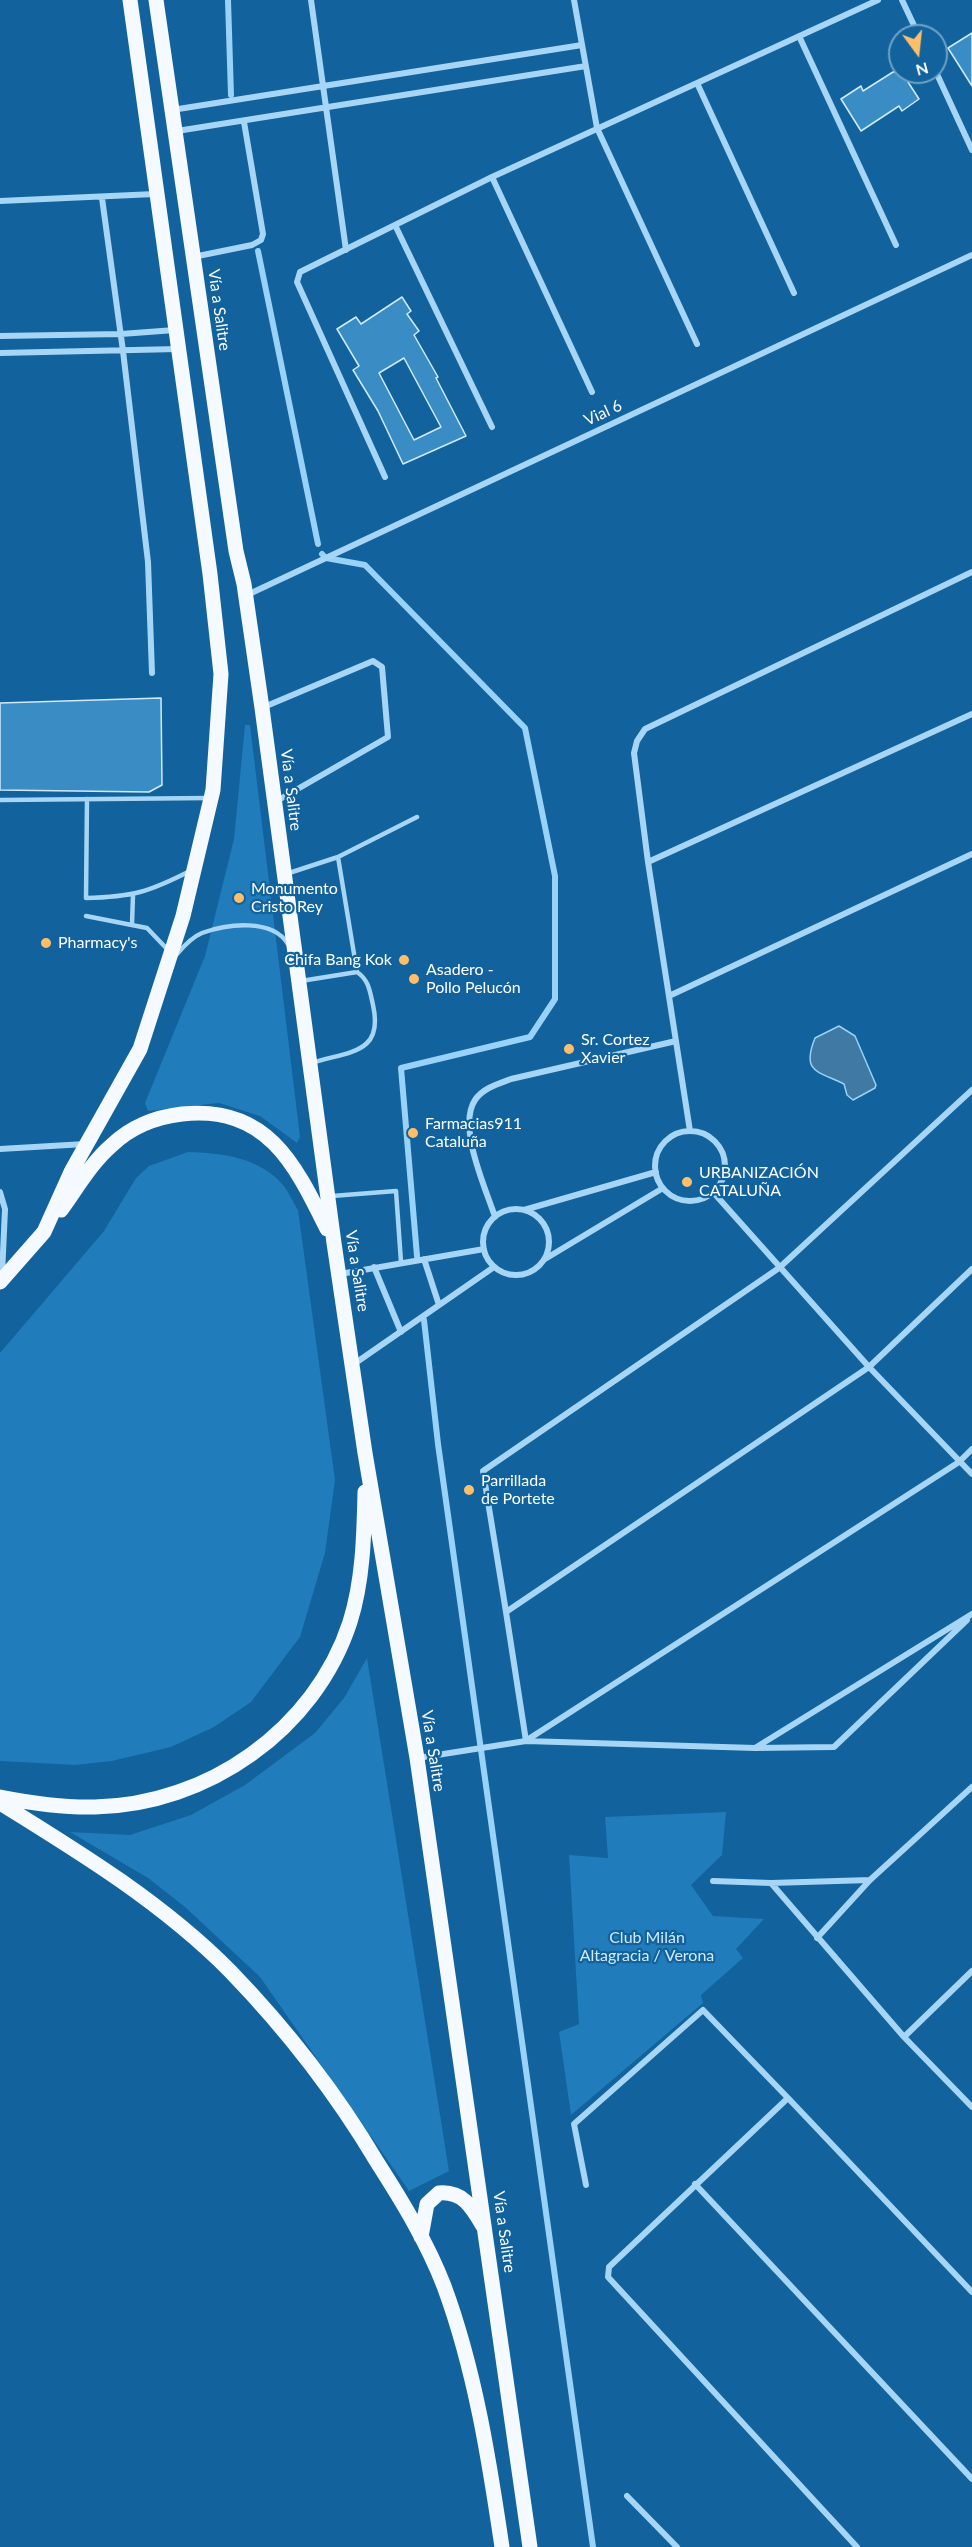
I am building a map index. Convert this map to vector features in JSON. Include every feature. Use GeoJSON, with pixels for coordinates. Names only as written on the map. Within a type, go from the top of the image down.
{"type":"FeatureCollection","features":[{"type":"Feature","properties":{"kind":"main road"},"geometry":{"type":"LineString","coordinates":[[44,1232],[86,1144],[140,1049],[170,961],[211,798],[218,740],[221,674],[176,330],[129,0]]}},
{"type":"Feature","properties":{"kind":"main road","name":"Vía a Salitre"},"geometry":{"type":"LineString","coordinates":[[156,0],[236,551],[246,595],[334,1243],[354,1365],[365,1453],[417,1758],[530,2547]]}},
{"type":"Feature","properties":{"kind":"main road"},"geometry":{"type":"LineString","coordinates":[[1,1281],[44,1232],[103,1154],[123,1136],[144,1123],[160,1118],[208,1113],[238,1119],[251,1125],[279,1146],[309,1191],[334,1243]]}},
{"type":"Feature","properties":{"kind":"main road"},"geometry":{"type":"LineString","coordinates":[[0,1797],[44,1805],[94,1807],[154,1799],[222,1774],[276,1735],[323,1680],[351,1621],[362,1554],[365,1453]]}},
{"type":"Feature","properties":{"kind":"main road"},"geometry":{"type":"LineString","coordinates":[[0,1803],[82,1854],[143,1898],[230,1971],[318,2073],[370,2149],[421,2237],[443,2285],[464,2349],[485,2435],[502,2547]]}},
{"type":"Feature","properties":{"kind":"main road"},"geometry":{"type":"LineString","coordinates":[[421,2237],[427,2204],[440,2193],[454,2193],[462,2197],[486,2231]]}},
{"type":"Feature","properties":{"kind":"street"},"geometry":{"type":"LineString","coordinates":[[311,0],[346,250]]}},
{"type":"Feature","properties":{"kind":"street"},"geometry":{"type":"LineString","coordinates":[[574,0],[597,128],[697,344]]}},
{"type":"Feature","properties":{"kind":"street"},"geometry":{"type":"LineString","coordinates":[[385,477],[297,282],[300,272],[492,177],[878,0]]}},
{"type":"Feature","properties":{"kind":"street"},"geometry":{"type":"LineString","coordinates":[[902,0],[913,24]]}},
{"type":"Feature","properties":{"kind":"street"},"geometry":{"type":"LineString","coordinates":[[799,36],[896,245]]}},
{"type":"Feature","properties":{"kind":"street"},"geometry":{"type":"LineString","coordinates":[[171,110],[322,88],[582,45]]}},
{"type":"Feature","properties":{"kind":"street"},"geometry":{"type":"LineString","coordinates":[[176,131],[586,66]]}},
{"type":"Feature","properties":{"kind":"street"},"geometry":{"type":"LineString","coordinates":[[697,83],[794,293]]}},
{"type":"Feature","properties":{"kind":"street"},"geometry":{"type":"LineString","coordinates":[[942,84],[972,150]]}},
{"type":"Feature","properties":{"kind":"street"},"geometry":{"type":"LineString","coordinates":[[194,257],[252,245],[261,240],[263,234],[244,122]]}},
{"type":"Feature","properties":{"kind":"street"},"geometry":{"type":"LineString","coordinates":[[492,177],[592,392]]}},
{"type":"Feature","properties":{"kind":"street"},"geometry":{"type":"LineString","coordinates":[[0,201],[157,194]]}},
{"type":"Feature","properties":{"kind":"street"},"geometry":{"type":"LineString","coordinates":[[102,198],[148,562],[152,673]]}},
{"type":"Feature","properties":{"kind":"street"},"geometry":{"type":"LineString","coordinates":[[395,225],[492,428]]}},
{"type":"Feature","properties":{"kind":"street","name":"Vial 6"},"geometry":{"type":"LineString","coordinates":[[246,595],[972,255]]}},
{"type":"Feature","properties":{"kind":"street"},"geometry":{"type":"LineString","coordinates":[[0,336],[121,334],[176,330]]}},
{"type":"Feature","properties":{"kind":"street"},"geometry":{"type":"LineString","coordinates":[[0,353],[178,349]]}},
{"type":"Feature","properties":{"kind":"street"},"geometry":{"type":"LineString","coordinates":[[690,1131],[648,862],[634,753],[637,741],[645,729],[972,572]]}},
{"type":"Feature","properties":{"kind":"street"},"geometry":{"type":"LineString","coordinates":[[262,708],[373,661],[382,667],[388,737],[274,802]]}},
{"type":"Feature","properties":{"kind":"street"},"geometry":{"type":"LineString","coordinates":[[648,862],[972,714]]}},
{"type":"Feature","properties":{"kind":"street"},"geometry":{"type":"LineString","coordinates":[[669,996],[972,854]]}},
{"type":"Feature","properties":{"kind":"street"},"geometry":{"type":"LineString","coordinates":[[495,1217],[470,1137],[470,1116],[475,1100],[489,1087],[511,1079],[676,1041]]}},
{"type":"Feature","properties":{"kind":"street"},"geometry":{"type":"LineString","coordinates":[[526,1741],[483,1471],[779,1268],[972,1090]]}},
{"type":"Feature","properties":{"kind":"street"},"geometry":{"type":"LineString","coordinates":[[690,1131],[702,1132],[713,1138],[725,1159],[725,1171],[713,1192],[693,1200],[671,1195],[663,1188],[656,1172],[656,1157],[663,1143],[675,1134],[690,1131]]}},
{"type":"Feature","properties":{"kind":"street"},"geometry":{"type":"LineString","coordinates":[[0,1149],[86,1144]]}},
{"type":"Feature","properties":{"kind":"street"},"geometry":{"type":"LineString","coordinates":[[656,1172],[522,1210],[508,1211],[495,1217],[485,1231],[484,1249],[494,1267],[507,1274],[521,1275],[535,1269],[545,1259],[663,1188]]}},
{"type":"Feature","properties":{"kind":"street"},"geometry":{"type":"LineString","coordinates":[[0,1192],[5,1217],[1,1281]]}},
{"type":"Feature","properties":{"kind":"street"},"geometry":{"type":"LineString","coordinates":[[713,1192],[779,1268],[972,1474]]}},
{"type":"Feature","properties":{"kind":"street"},"geometry":{"type":"LineString","coordinates":[[522,1210],[537,1216],[547,1229],[549,1244],[545,1259]]}},
{"type":"Feature","properties":{"kind":"street"},"geometry":{"type":"LineString","coordinates":[[339,1274],[484,1249]]}},
{"type":"Feature","properties":{"kind":"street"},"geometry":{"type":"LineString","coordinates":[[424,1259],[440,1305]]}},
{"type":"Feature","properties":{"kind":"street"},"geometry":{"type":"LineString","coordinates":[[374,1267],[401,1332]]}},
{"type":"Feature","properties":{"kind":"street"},"geometry":{"type":"LineString","coordinates":[[354,1365],[494,1267]]}},
{"type":"Feature","properties":{"kind":"street"},"geometry":{"type":"LineString","coordinates":[[506,1612],[870,1367],[972,1269]]}},
{"type":"Feature","properties":{"kind":"street"},"geometry":{"type":"LineString","coordinates":[[526,1741],[959,1461],[972,1449]]}},
{"type":"Feature","properties":{"kind":"street"},"geometry":{"type":"LineString","coordinates":[[417,1758],[526,1741],[755,1748],[834,1747],[972,1615]]}},
{"type":"Feature","properties":{"kind":"street"},"geometry":{"type":"LineString","coordinates":[[755,1748],[972,1615]]}},
{"type":"Feature","properties":{"kind":"street"},"geometry":{"type":"LineString","coordinates":[[817,1938],[870,1880],[972,1786]]}},
{"type":"Feature","properties":{"kind":"street"},"geometry":{"type":"LineString","coordinates":[[713,1881],[771,1883],[870,1880]]}},
{"type":"Feature","properties":{"kind":"street"},"geometry":{"type":"LineString","coordinates":[[771,1883],[904,2037],[972,2107]]}},
{"type":"Feature","properties":{"kind":"street"},"geometry":{"type":"LineString","coordinates":[[904,2037],[972,1971]]}},
{"type":"Feature","properties":{"kind":"street"},"geometry":{"type":"LineString","coordinates":[[586,2185],[573,2124],[703,2010],[972,2292]]}},
{"type":"Feature","properties":{"kind":"street"},"geometry":{"type":"LineString","coordinates":[[788,2098],[609,2267],[608,2277],[857,2547]]}},
{"type":"Feature","properties":{"kind":"street"},"geometry":{"type":"LineString","coordinates":[[695,2184],[972,2479]]}},
{"type":"Feature","properties":{"kind":"street"},"geometry":{"type":"LineString","coordinates":[[627,2496],[676,2547]]}},
{"type":"Feature","properties":{"kind":"lane"},"geometry":{"type":"LineString","coordinates":[[0,800],[211,798]]}},
{"type":"Feature","properties":{"kind":"lane"},"geometry":{"type":"LineString","coordinates":[[87,799],[86,898],[133,896],[154,889],[192,870]]}},
{"type":"Feature","properties":{"kind":"lane"},"geometry":{"type":"LineString","coordinates":[[284,874],[338,857],[417,817]]}},
{"type":"Feature","properties":{"kind":"lane"},"geometry":{"type":"LineString","coordinates":[[310,1064],[365,1046],[373,1039],[377,1022],[369,987],[365,978],[357,972],[338,857]]}},
{"type":"Feature","properties":{"kind":"lane"},"geometry":{"type":"LineString","coordinates":[[132,924],[133,896]]}},
{"type":"Feature","properties":{"kind":"lane"},"geometry":{"type":"LineString","coordinates":[[86,916],[132,924],[154,933],[170,961],[201,933],[241,926],[272,928],[282,935],[296,959]]}},
{"type":"Feature","properties":{"kind":"lane"},"geometry":{"type":"LineString","coordinates":[[298,982],[357,972]]}},
{"type":"Feature","properties":{"kind":"lane"},"geometry":{"type":"LineString","coordinates":[[328,1197],[396,1191],[401,1262]]}},
{"type":"Feature","properties":{"kind":"green space"},"geometry":{"type":"Polygon","coordinates":[[[245,725],[250,725],[300,1137],[297,1143],[260,1116],[219,1103],[148,1111],[145,1103],[205,956],[234,839],[245,725]]]}},
{"type":"Feature","properties":{"kind":"green space"},"geometry":{"type":"Polygon","coordinates":[[[188,1152],[227,1155],[263,1168],[283,1185],[298,1210],[335,1480],[325,1553],[300,1637],[251,1702],[214,1727],[171,1747],[112,1761],[75,1765],[0,1761],[0,1353],[104,1231],[136,1178],[149,1166],[188,1152]]]}},
{"type":"Feature","properties":{"kind":"green space"},"geometry":{"type":"Polygon","coordinates":[[[367,1658],[449,2171],[409,2191],[260,1977],[185,1907],[148,1878],[70,1832],[130,1835],[191,1815],[245,1785],[315,1733],[344,1698],[367,1658]]]}},
{"type":"Feature","properties":{"kind":"green space","name":"Club Milán Altagracia / Verona"},"geometry":{"type":"Polygon","coordinates":[[[726,1812],[722,1855],[691,1885],[713,1916],[764,1919],[736,1949],[743,1958],[701,1995],[703,2003],[571,2115],[559,2032],[579,2024],[569,1855],[608,1858],[605,1817],[726,1812]]]}},
{"type":"Feature","properties":{"kind":"shaded area"},"geometry":{"type":"Polygon","coordinates":[[[839,1026],[855,1036],[876,1085],[875,1088],[853,1100],[847,1095],[844,1084],[820,1073],[811,1065],[811,1049],[815,1038],[839,1026]]]}},
{"type":"Feature","properties":{"kind":"building"},"geometry":{"type":"Polygon","coordinates":[[[972,33],[972,86],[948,48],[972,33]]]}},
{"type":"Feature","properties":{"kind":"building"},"geometry":{"type":"Polygon","coordinates":[[[888,75],[888,84],[909,84],[919,99],[902,111],[899,106],[861,131],[841,99],[861,86],[863,91],[888,75]]]}},
{"type":"Feature","properties":{"kind":"building"},"geometry":{"type":"Polygon","coordinates":[[[402,297],[411,311],[407,314],[419,331],[414,335],[438,377],[436,378],[466,436],[403,464],[378,411],[353,370],[359,366],[337,329],[356,317],[361,324],[402,297]],[[404,358],[379,373],[414,440],[441,427],[404,358]]]}},
{"type":"Feature","properties":{"kind":"building"},"geometry":{"type":"Polygon","coordinates":[[[161,698],[162,785],[149,792],[0,790],[0,703],[161,698]]]}},
{"type":"Feature","properties":{"kind":"waterway"},"geometry":{"type":"LineString","coordinates":[[228,0],[231,95]]}},
{"type":"Feature","properties":{"kind":"waterway"},"geometry":{"type":"LineString","coordinates":[[258,251],[318,544]]}},
{"type":"Feature","properties":{"kind":"waterway"},"geometry":{"type":"LineString","coordinates":[[322,554],[326,558],[365,565],[525,728],[555,876],[555,999],[530,1037],[401,1068],[417,1256]]}},
{"type":"Feature","properties":{"kind":"waterway"},"geometry":{"type":"LineString","coordinates":[[424,1320],[438,1444],[593,2547]]}},
{"type":"Feature","properties":{"kind":"place","name":"Monumento Cristo Rey"},"geometry":{"type":"Point","coordinates":[239,898]}},
{"type":"Feature","properties":{"kind":"place","name":"Pharmacy's"},"geometry":{"type":"Point","coordinates":[46,943]}},
{"type":"Feature","properties":{"kind":"place","name":"Chifa Bang Kok"},"geometry":{"type":"Point","coordinates":[404,960]}},
{"type":"Feature","properties":{"kind":"place","name":"Asadero - Pollo Pelucón"},"geometry":{"type":"Point","coordinates":[414,979]}},
{"type":"Feature","properties":{"kind":"place","name":"Sr. Cortez Xavier"},"geometry":{"type":"Point","coordinates":[569,1049]}},
{"type":"Feature","properties":{"kind":"place","name":"Farmacias911 Cataluña"},"geometry":{"type":"Point","coordinates":[413,1133]}},
{"type":"Feature","properties":{"kind":"place","name":"URBANIZACIÓN CATALUÑA"},"geometry":{"type":"Point","coordinates":[687,1182]}},
{"type":"Feature","properties":{"kind":"place","name":"Parrillada de Portete"},"geometry":{"type":"Point","coordinates":[469,1490]}}]}
